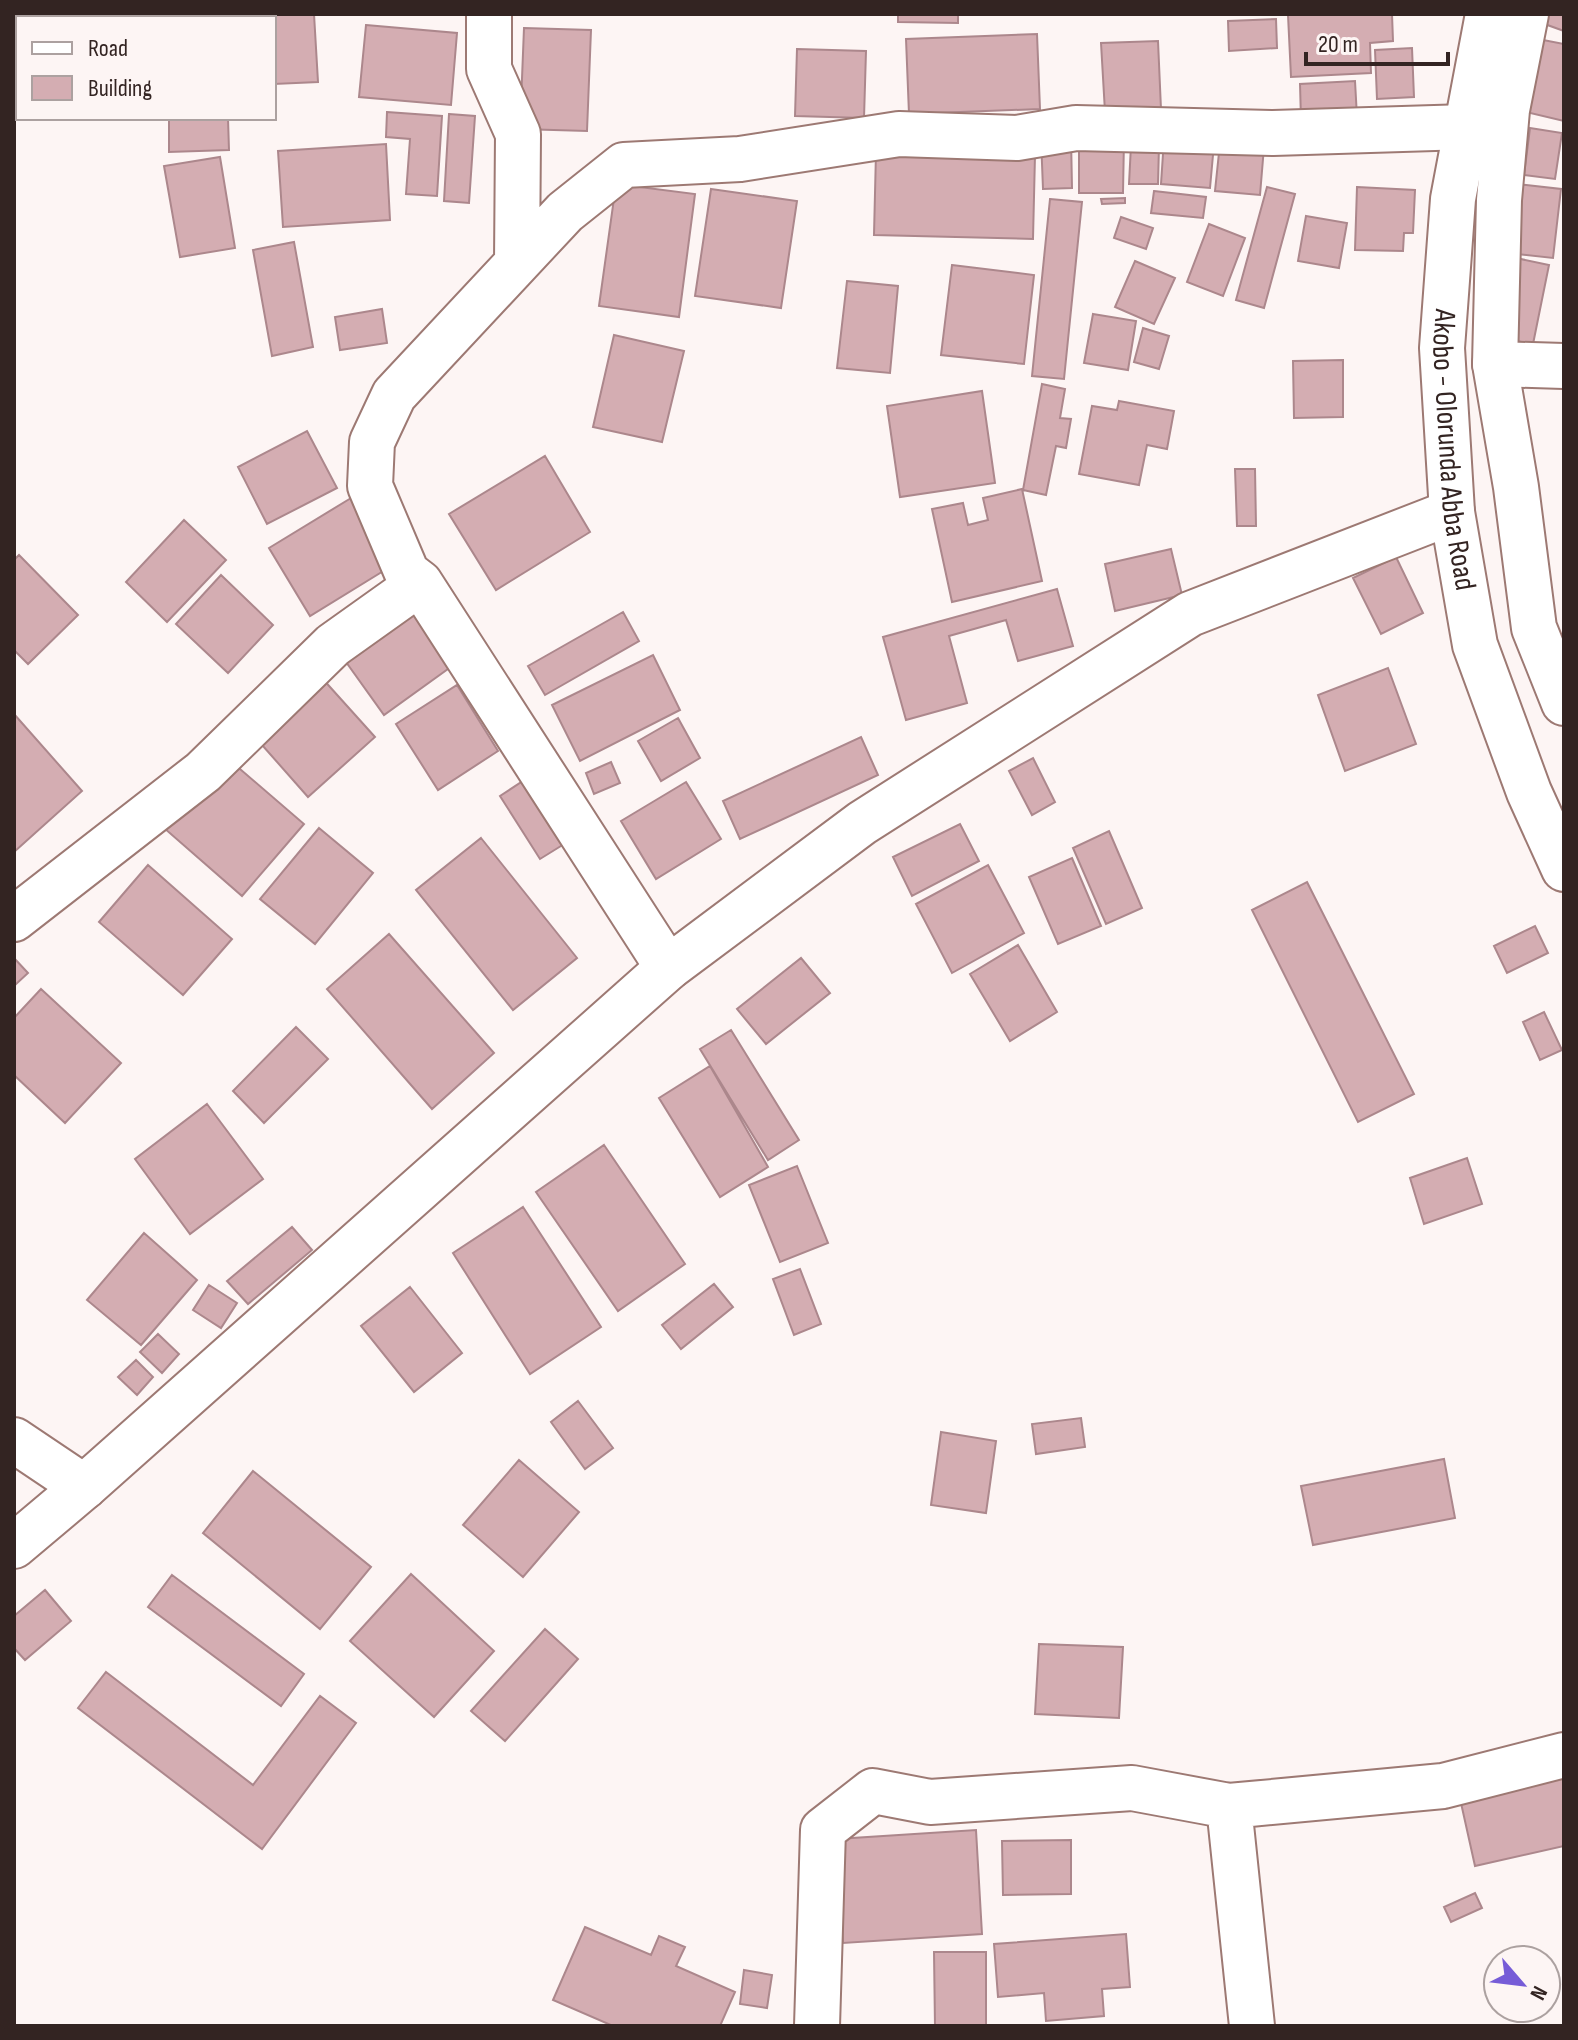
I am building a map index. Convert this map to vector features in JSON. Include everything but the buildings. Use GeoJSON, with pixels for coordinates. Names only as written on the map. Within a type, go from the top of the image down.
{"type":"FeatureCollection","features":[{"type":"Feature","properties":{"kind":"street"},"geometry":{"type":"LineString","coordinates":[[489,14],[489,69],[518,134],[517,263]]}},
{"type":"Feature","properties":{"kind":"street","name":"Akobo - Olorunda Abba Road"},"geometry":{"type":"LineString","coordinates":[[1488,14],[1453,199],[1442,348],[1452,512],[1475,645],[1529,792],[1564,869]]}},
{"type":"Feature","properties":{"kind":"street","name":"Akobo - Olorunda Abba Road"},"geometry":{"type":"LineString","coordinates":[[1526,14],[1507,110],[1499,200],[1495,364],[1516,487],[1534,628],[1564,703]]}},
{"type":"Feature","properties":{"kind":"street"},"geometry":{"type":"LineString","coordinates":[[668,968],[420,583],[407,573],[370,486],[372,442],[394,395],[565,212],[624,165],[740,159],[899,134],[1017,138],[1076,128],[1273,133],[1467,127]]}},
{"type":"Feature","properties":{"kind":"street"},"geometry":{"type":"LineString","coordinates":[[1495,364],[1564,366]]}},
{"type":"Feature","properties":{"kind":"street"},"geometry":{"type":"LineString","coordinates":[[14,1546],[668,968],[862,823],[1190,614],[1452,512]]}},
{"type":"Feature","properties":{"kind":"street"},"geometry":{"type":"LineString","coordinates":[[14,919],[203,772],[333,645],[420,583]]}},
{"type":"Feature","properties":{"kind":"street"},"geometry":{"type":"LineString","coordinates":[[14,1440],[84,1487]]}},
{"type":"Feature","properties":{"kind":"street"},"geometry":{"type":"LineString","coordinates":[[817,2026],[823,1830],[873,1791],[930,1802],[1132,1788],[1229,1806],[1443,1786],[1564,1755]]}},
{"type":"Feature","properties":{"kind":"street"},"geometry":{"type":"LineString","coordinates":[[1229,1806],[1252,2026]]}}]}
